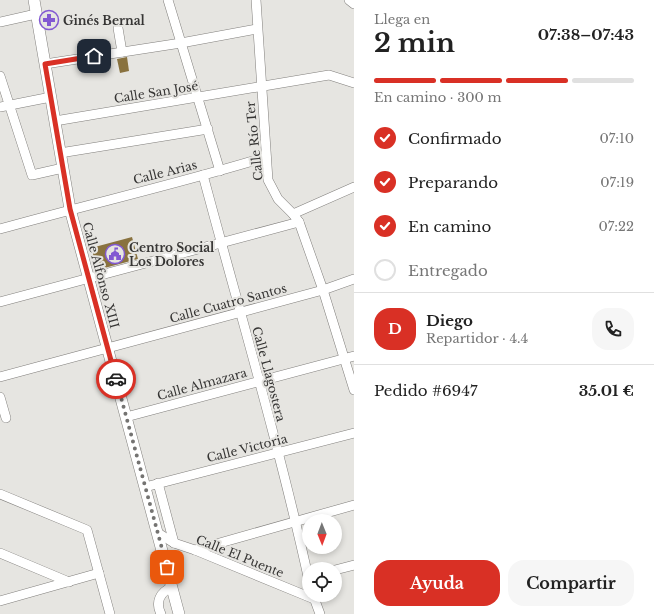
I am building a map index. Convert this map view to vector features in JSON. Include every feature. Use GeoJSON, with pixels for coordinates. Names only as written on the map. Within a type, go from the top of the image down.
{"type":"FeatureCollection","features":[{"type":"Feature","properties":{"kind":"main road","name":"Calle Alfonso XIII"},"geometry":{"type":"LineString","coordinates":[[34,0],[70,209],[179,614]]}},
{"type":"Feature","properties":{"kind":"street"},"geometry":{"type":"LineString","coordinates":[[168,0],[220,171]]}},
{"type":"Feature","properties":{"kind":"street","name":"Calle Río Ter"},"geometry":{"type":"LineString","coordinates":[[256,0],[268,180],[278,199],[299,222],[323,290],[354,390]]}},
{"type":"Feature","properties":{"kind":"street"},"geometry":{"type":"LineString","coordinates":[[349,0],[354,4]]}},
{"type":"Feature","properties":{"kind":"street"},"geometry":{"type":"LineString","coordinates":[[0,22],[36,14]]}},
{"type":"Feature","properties":{"kind":"street"},"geometry":{"type":"LineString","coordinates":[[118,28],[122,52]]}},
{"type":"Feature","properties":{"kind":"street"},"geometry":{"type":"LineString","coordinates":[[45,64],[257,30]]}},
{"type":"Feature","properties":{"kind":"street","name":"Calle San José"},"geometry":{"type":"LineString","coordinates":[[55,121],[329,75],[354,83]]}},
{"type":"Feature","properties":{"kind":"street"},"geometry":{"type":"LineString","coordinates":[[0,76],[5,106],[32,175],[63,168]]}},
{"type":"Feature","properties":{"kind":"street"},"geometry":{"type":"LineString","coordinates":[[5,106],[51,97]]}},
{"type":"Feature","properties":{"kind":"street"},"geometry":{"type":"LineString","coordinates":[[60,154],[208,129]]}},
{"type":"Feature","properties":{"kind":"street","name":"Calle Arias"},"geometry":{"type":"LineString","coordinates":[[0,229],[70,209],[220,171],[266,157]]}},
{"type":"Feature","properties":{"kind":"street","name":"Calle Llagostera"},"geometry":{"type":"LineString","coordinates":[[203,175],[259,381],[305,562]]}},
{"type":"Feature","properties":{"kind":"street"},"geometry":{"type":"LineString","coordinates":[[293,214],[354,187]]}},
{"type":"Feature","properties":{"kind":"street"},"geometry":{"type":"LineString","coordinates":[[0,302],[299,222]]}},
{"type":"Feature","properties":{"kind":"street","name":"Calle Cuatro Santos"},"geometry":{"type":"LineString","coordinates":[[0,377],[323,290],[354,279]]}},
{"type":"Feature","properties":{"kind":"street","name":"Calle Almazara"},"geometry":{"type":"LineString","coordinates":[[126,417],[354,356]]}},
{"type":"Feature","properties":{"kind":"street"},"geometry":{"type":"LineString","coordinates":[[0,397],[6,418]]}},
{"type":"Feature","properties":{"kind":"street","name":"Calle Victoria"},"geometry":{"type":"LineString","coordinates":[[145,487],[354,432]]}},
{"type":"Feature","properties":{"kind":"street"},"geometry":{"type":"LineString","coordinates":[[158,483],[174,543]]}},
{"type":"Feature","properties":{"kind":"street"},"geometry":{"type":"LineString","coordinates":[[0,494],[87,530],[110,614]]}},
{"type":"Feature","properties":{"kind":"street"},"geometry":{"type":"LineString","coordinates":[[195,550],[354,505]]}},
{"type":"Feature","properties":{"kind":"street","name":"Calle El Puente"},"geometry":{"type":"LineString","coordinates":[[158,533],[174,543],[302,593]]}},
{"type":"Feature","properties":{"kind":"street"},"geometry":{"type":"LineString","coordinates":[[0,553],[69,582]]}},
{"type":"Feature","properties":{"kind":"street"},"geometry":{"type":"LineString","coordinates":[[342,568],[354,565]]}},
{"type":"Feature","properties":{"kind":"street"},"geometry":{"type":"LineString","coordinates":[[0,601],[99,573]]}},
{"type":"Feature","properties":{"kind":"street"},"geometry":{"type":"LineString","coordinates":[[159,614],[158,605],[160,598],[164,592],[172,586]]}},
{"type":"Feature","properties":{"kind":"street"},"geometry":{"type":"LineString","coordinates":[[315,602],[320,614]]}},
{"type":"Feature","properties":{"kind":"building"},"geometry":{"type":"Polygon","coordinates":[[[127,57],[129,71],[120,73],[117,59],[127,57]]]}},
{"type":"Feature","properties":{"kind":"building","name":"Centro Social Los Dolores"},"geometry":{"type":"Polygon","coordinates":[[[132,237],[138,259],[97,270],[91,248],[132,237]]]}},
{"type":"Feature","properties":{"kind":"way so far"},"geometry":{"type":"LineString","coordinates":[[116,379],[167,567]]}},
{"type":"Feature","properties":{"kind":"place","name":"Ginés Bernal"},"geometry":{"type":"Point","coordinates":[49,20]}},
{"type":"Feature","properties":{"kind":"place","name":"Centro Social Los Dolores"},"geometry":{"type":"Point","coordinates":[115,254]}},
{"type":"Feature","properties":{"kind":"route"},"geometry":{"type":"LineString","coordinates":[[94,56],[45,64],[70,209],[116,379]]}}]}
